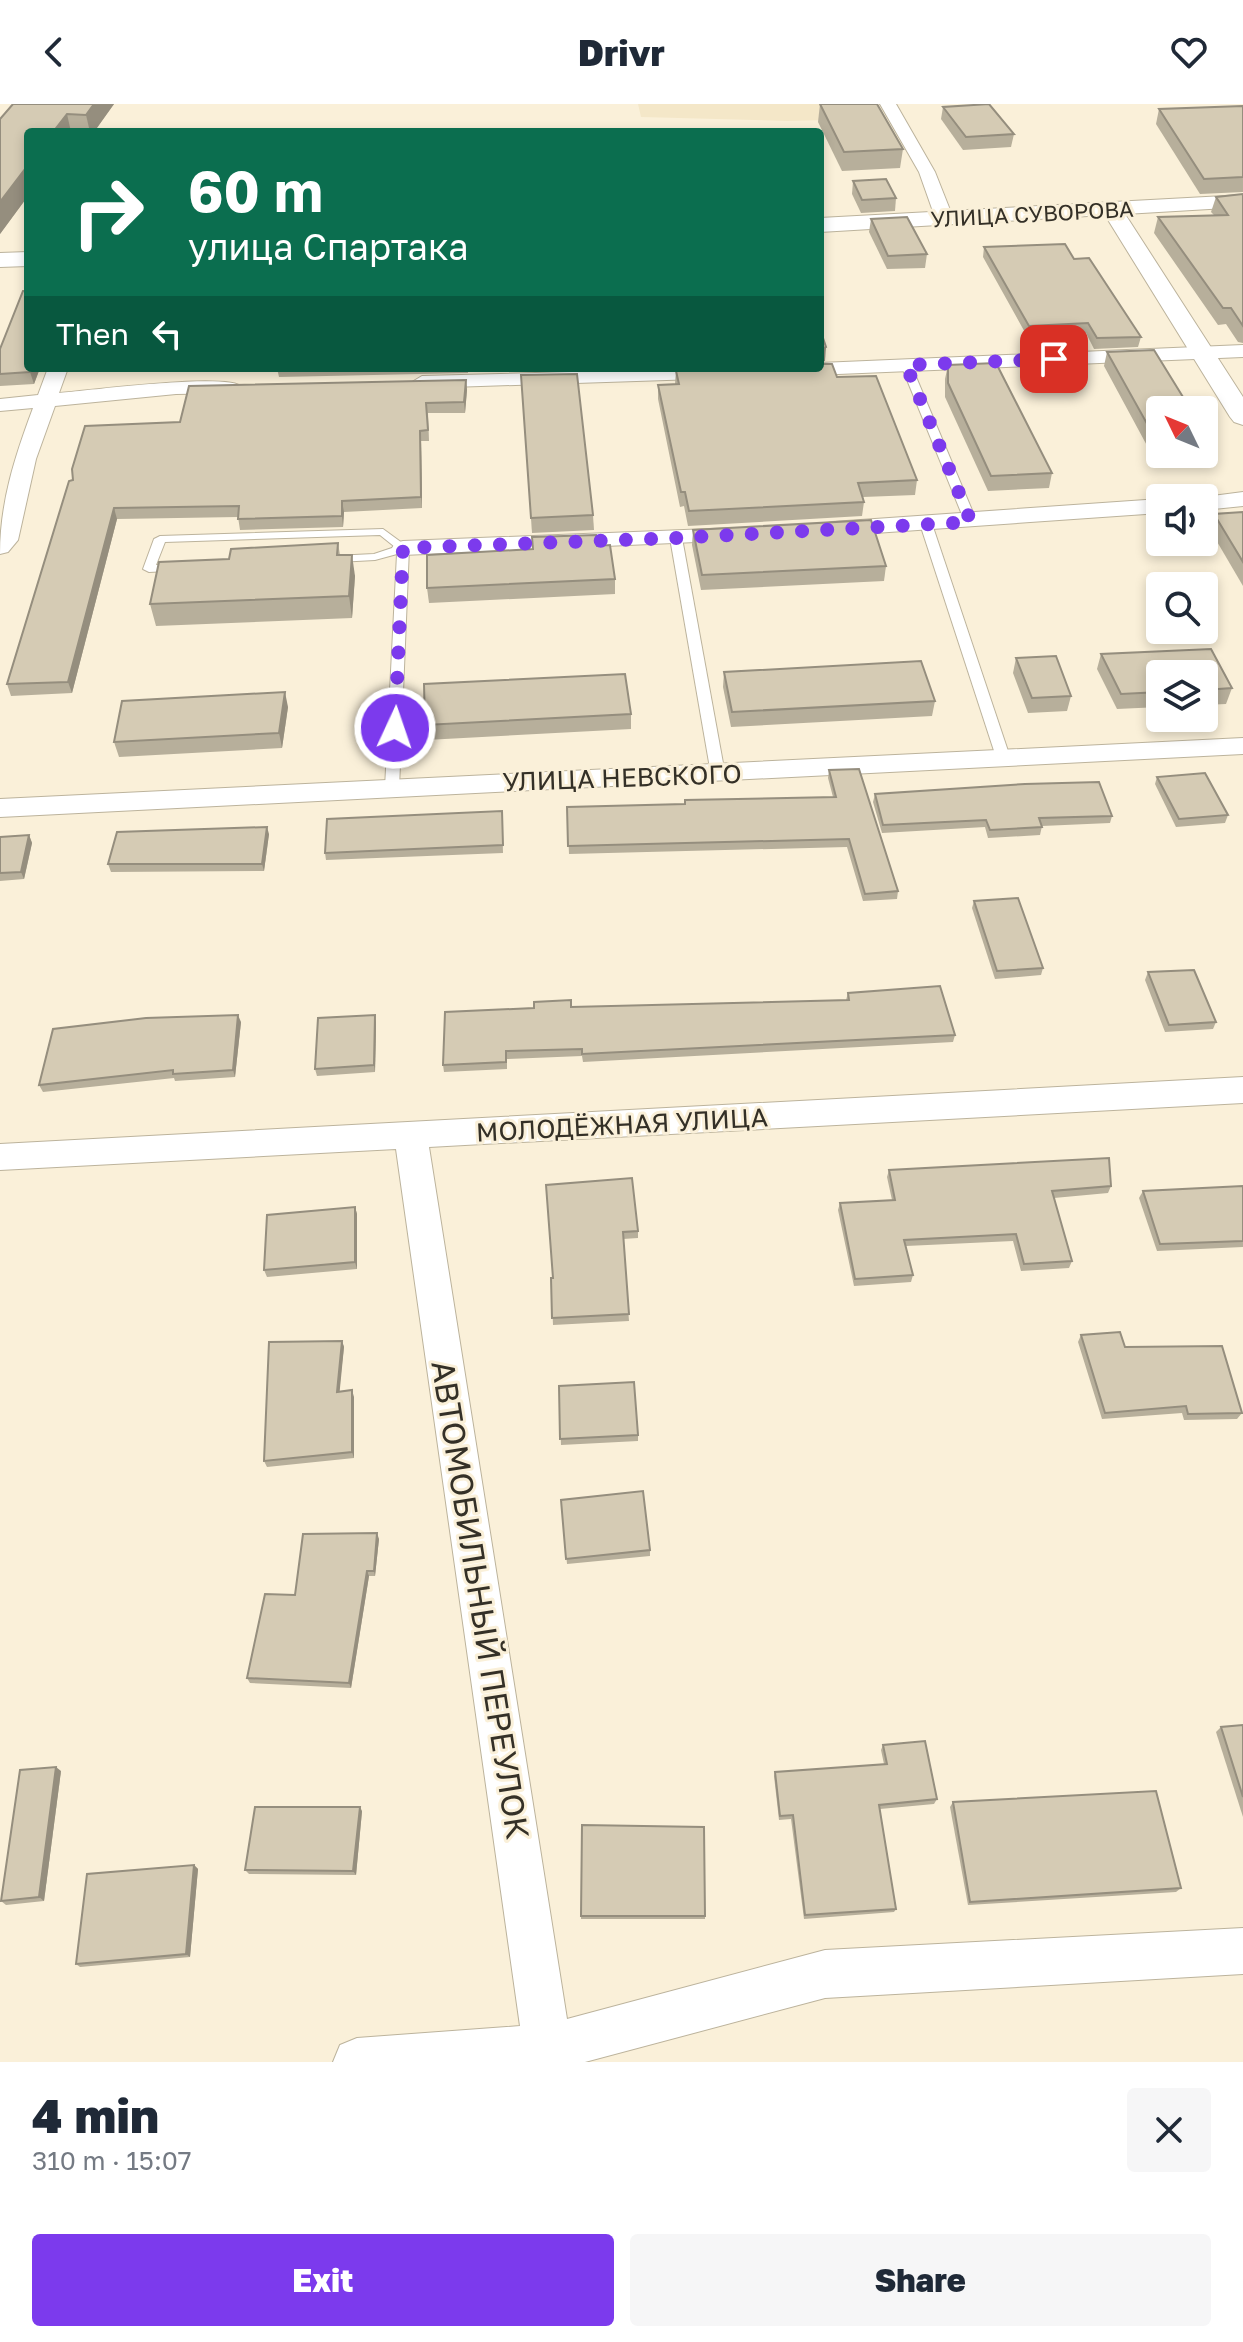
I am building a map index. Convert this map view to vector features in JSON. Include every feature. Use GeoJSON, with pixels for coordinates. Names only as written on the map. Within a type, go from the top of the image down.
{"type":"FeatureCollection","features":[{"type":"Feature","properties":{"kind":"street"},"geometry":{"type":"LineString","coordinates":[[888,104],[927,172],[945,220]]}},
{"type":"Feature","properties":{"kind":"street","name":"УЛИЦА СУВОРОВА"},"geometry":{"type":"LineString","coordinates":[[824,225],[1243,201]]}},
{"type":"Feature","properties":{"kind":"street"},"geometry":{"type":"LineString","coordinates":[[1112,210],[1243,417]]}},
{"type":"Feature","properties":{"kind":"street"},"geometry":{"type":"LineString","coordinates":[[0,260],[24,259]]}},
{"type":"Feature","properties":{"kind":"street"},"geometry":{"type":"LineString","coordinates":[[824,369],[1243,351]]}},
{"type":"Feature","properties":{"kind":"street"},"geometry":{"type":"LineString","coordinates":[[0,547],[7,540],[25,459],[57,372]]}},
{"type":"Feature","properties":{"kind":"street"},"geometry":{"type":"LineString","coordinates":[[398,383],[755,372]]}},
{"type":"Feature","properties":{"kind":"street"},"geometry":{"type":"LineString","coordinates":[[0,405],[176,388],[256,387]]}},
{"type":"Feature","properties":{"kind":"street"},"geometry":{"type":"LineString","coordinates":[[1218,502],[1243,499]]}},
{"type":"Feature","properties":{"kind":"street"},"geometry":{"type":"LineString","coordinates":[[816,530],[971,522],[1146,507]]}},
{"type":"Feature","properties":{"kind":"street"},"geometry":{"type":"LineString","coordinates":[[403,548],[754,534]]}},
{"type":"Feature","properties":{"kind":"street","name":"УЛИЦА НЕВСКОГО"},"geometry":{"type":"LineString","coordinates":[[0,808],[1243,746]]}},
{"type":"Feature","properties":{"kind":"street","name":"МОЛОДЁЖНАЯ УЛИЦА"},"geometry":{"type":"LineString","coordinates":[[0,1157],[1243,1090]]}},
{"type":"Feature","properties":{"kind":"street","name":"АВТОМОБИЛЬНЫЙ ПЕРЕУЛОК"},"geometry":{"type":"LineString","coordinates":[[411,1137],[545,2055]]}},
{"type":"Feature","properties":{"kind":"street"},"geometry":{"type":"LineString","coordinates":[[357,2062],[545,2055],[825,1974],[1243,1951]]}},
{"type":"Feature","properties":{"kind":"lane"},"geometry":{"type":"LineString","coordinates":[[906,365],[971,522]]}},
{"type":"Feature","properties":{"kind":"lane"},"geometry":{"type":"LineString","coordinates":[[926,524],[1004,760]]}},
{"type":"Feature","properties":{"kind":"lane"},"geometry":{"type":"LineString","coordinates":[[383,532],[403,548],[375,557],[149,569],[160,539],[383,532]]}},
{"type":"Feature","properties":{"kind":"lane"},"geometry":{"type":"LineString","coordinates":[[676,538],[718,774]]}},
{"type":"Feature","properties":{"kind":"lane"},"geometry":{"type":"LineString","coordinates":[[392,788],[403,548]]}},
{"type":"Feature","properties":{"kind":"shaded area"},"geometry":{"type":"Polygon","coordinates":[[[638,104],[865,104],[872,119],[787,121],[641,117],[638,104]]]}},
{"type":"Feature","properties":{"kind":"building"},"geometry":{"type":"Polygon","coordinates":[[[13,104],[94,104],[86,115],[67,114],[56,128],[24,128],[24,170],[0,202],[0,119],[13,104]]]}},
{"type":"Feature","properties":{"kind":"building"},"geometry":{"type":"Polygon","coordinates":[[[820,104],[877,104],[903,149],[844,152],[820,104]]]}},
{"type":"Feature","properties":{"kind":"building"},"geometry":{"type":"Polygon","coordinates":[[[989,104],[1014,134],[966,137],[943,107],[989,104]]]}},
{"type":"Feature","properties":{"kind":"building"},"geometry":{"type":"Polygon","coordinates":[[[1243,106],[1243,177],[1204,179],[1159,109],[1243,106]]]}},
{"type":"Feature","properties":{"kind":"building"},"geometry":{"type":"Polygon","coordinates":[[[886,179],[896,198],[862,200],[853,181],[886,179]]]}},
{"type":"Feature","properties":{"kind":"building"},"geometry":{"type":"Polygon","coordinates":[[[1243,194],[1243,326],[1231,308],[1223,308],[1158,217],[1228,215],[1216,197],[1243,194]]]}},
{"type":"Feature","properties":{"kind":"building"},"geometry":{"type":"Polygon","coordinates":[[[907,217],[927,254],[888,256],[871,219],[907,217]]]}},
{"type":"Feature","properties":{"kind":"building"},"geometry":{"type":"Polygon","coordinates":[[[1065,244],[1074,259],[1089,258],[1141,337],[1097,338],[1088,323],[1029,326],[984,247],[1065,244]]]}},
{"type":"Feature","properties":{"kind":"building"},"geometry":{"type":"Polygon","coordinates":[[[24,291],[24,372],[30,372],[0,374],[0,349],[24,291]]]}},
{"type":"Feature","properties":{"kind":"building"},"geometry":{"type":"Polygon","coordinates":[[[1154,350],[1182,396],[1146,396],[1146,422],[1107,352],[1154,350]]]}},
{"type":"Feature","properties":{"kind":"building"},"geometry":{"type":"Polygon","coordinates":[[[996,363],[1052,473],[991,476],[948,383],[948,365],[996,363]]]}},
{"type":"Feature","properties":{"kind":"building"},"geometry":{"type":"Polygon","coordinates":[[[824,364],[832,364],[837,377],[876,376],[917,480],[858,483],[864,502],[689,511],[685,492],[681,492],[658,385],[679,384],[676,372],[824,372],[824,364]]]}},
{"type":"Feature","properties":{"kind":"building"},"geometry":{"type":"Polygon","coordinates":[[[577,374],[593,515],[531,518],[521,375],[577,374]]]}},
{"type":"Feature","properties":{"kind":"building"},"geometry":{"type":"Polygon","coordinates":[[[466,380],[464,402],[426,403],[428,430],[420,431],[421,497],[342,501],[342,516],[238,519],[239,506],[114,508],[68,682],[7,684],[69,481],[73,480],[72,469],[85,426],[180,422],[189,386],[466,380]]]}},
{"type":"Feature","properties":{"kind":"building"},"geometry":{"type":"Polygon","coordinates":[[[1243,512],[1243,562],[1218,521],[1218,514],[1243,512]]]}},
{"type":"Feature","properties":{"kind":"building"},"geometry":{"type":"Polygon","coordinates":[[[871,520],[886,566],[702,575],[693,530],[871,520]]]}},
{"type":"Feature","properties":{"kind":"building"},"geometry":{"type":"Polygon","coordinates":[[[596,535],[597,546],[610,545],[615,579],[427,588],[427,555],[533,549],[532,537],[596,535]]]}},
{"type":"Feature","properties":{"kind":"building"},"geometry":{"type":"Polygon","coordinates":[[[338,543],[337,555],[352,555],[349,596],[150,604],[159,562],[229,559],[231,549],[338,543]]]}},
{"type":"Feature","properties":{"kind":"building"},"geometry":{"type":"Polygon","coordinates":[[[1211,649],[1217,660],[1146,660],[1146,693],[1121,694],[1101,654],[1211,649]]]}},
{"type":"Feature","properties":{"kind":"building"},"geometry":{"type":"Polygon","coordinates":[[[1056,656],[1071,696],[1032,698],[1016,658],[1056,656]]]}},
{"type":"Feature","properties":{"kind":"building"},"geometry":{"type":"Polygon","coordinates":[[[921,661],[935,701],[732,712],[724,672],[921,661]]]}},
{"type":"Feature","properties":{"kind":"building"},"geometry":{"type":"Polygon","coordinates":[[[1218,662],[1232,688],[1218,689],[1218,662]]]}},
{"type":"Feature","properties":{"kind":"building"},"geometry":{"type":"Polygon","coordinates":[[[625,674],[631,714],[425,725],[424,684],[625,674]]]}},
{"type":"Feature","properties":{"kind":"building"},"geometry":{"type":"Polygon","coordinates":[[[285,692],[279,733],[114,742],[122,701],[285,692]]]}},
{"type":"Feature","properties":{"kind":"building"},"geometry":{"type":"Polygon","coordinates":[[[859,769],[898,891],[865,894],[849,839],[568,846],[567,807],[685,804],[685,800],[836,797],[829,770],[859,769]]]}},
{"type":"Feature","properties":{"kind":"building"},"geometry":{"type":"Polygon","coordinates":[[[1205,773],[1228,815],[1179,819],[1157,777],[1205,773]]]}},
{"type":"Feature","properties":{"kind":"building"},"geometry":{"type":"Polygon","coordinates":[[[1099,782],[1112,816],[1039,818],[1042,827],[990,830],[986,820],[883,825],[875,794],[1025,784],[1099,782]]]}},
{"type":"Feature","properties":{"kind":"building"},"geometry":{"type":"Polygon","coordinates":[[[502,811],[503,845],[325,853],[327,819],[502,811]]]}},
{"type":"Feature","properties":{"kind":"building"},"geometry":{"type":"Polygon","coordinates":[[[267,827],[262,864],[108,864],[117,832],[267,827]]]}},
{"type":"Feature","properties":{"kind":"building"},"geometry":{"type":"Polygon","coordinates":[[[29,835],[21,872],[0,873],[0,837],[29,835]]]}},
{"type":"Feature","properties":{"kind":"building"},"geometry":{"type":"Polygon","coordinates":[[[1018,898],[1043,968],[997,971],[974,901],[1018,898]]]}},
{"type":"Feature","properties":{"kind":"building"},"geometry":{"type":"Polygon","coordinates":[[[1194,970],[1216,1022],[1169,1025],[1148,972],[1194,970]]]}},
{"type":"Feature","properties":{"kind":"building"},"geometry":{"type":"Polygon","coordinates":[[[940,986],[955,1035],[582,1054],[582,1049],[506,1051],[506,1062],[443,1065],[445,1012],[534,1008],[534,1002],[571,1000],[571,1007],[849,1000],[848,993],[940,986]]]}},
{"type":"Feature","properties":{"kind":"building"},"geometry":{"type":"Polygon","coordinates":[[[238,1015],[233,1070],[173,1074],[173,1070],[39,1085],[53,1029],[146,1018],[238,1015]]]}},
{"type":"Feature","properties":{"kind":"building"},"geometry":{"type":"Polygon","coordinates":[[[375,1015],[374,1065],[315,1069],[318,1018],[375,1015]]]}},
{"type":"Feature","properties":{"kind":"building"},"geometry":{"type":"Polygon","coordinates":[[[1109,1158],[1111,1186],[1052,1191],[1072,1261],[1024,1264],[1016,1234],[904,1240],[913,1275],[855,1279],[840,1203],[895,1200],[889,1170],[1109,1158]]]}},
{"type":"Feature","properties":{"kind":"building"},"geometry":{"type":"Polygon","coordinates":[[[632,1178],[638,1231],[623,1232],[629,1314],[552,1318],[553,1278],[546,1185],[632,1178]]]}},
{"type":"Feature","properties":{"kind":"building"},"geometry":{"type":"Polygon","coordinates":[[[1243,1186],[1243,1241],[1160,1244],[1143,1191],[1243,1186]]]}},
{"type":"Feature","properties":{"kind":"building"},"geometry":{"type":"Polygon","coordinates":[[[355,1207],[355,1262],[264,1270],[267,1215],[355,1207]]]}},
{"type":"Feature","properties":{"kind":"building"},"geometry":{"type":"Polygon","coordinates":[[[1120,1332],[1125,1347],[1222,1346],[1242,1413],[1188,1414],[1186,1406],[1105,1413],[1081,1335],[1120,1332]]]}},
{"type":"Feature","properties":{"kind":"building"},"geometry":{"type":"Polygon","coordinates":[[[342,1341],[337,1392],[352,1390],[352,1452],[264,1461],[269,1342],[342,1341]]]}},
{"type":"Feature","properties":{"kind":"building"},"geometry":{"type":"Polygon","coordinates":[[[634,1382],[638,1435],[560,1439],[559,1386],[634,1382]]]}},
{"type":"Feature","properties":{"kind":"building"},"geometry":{"type":"Polygon","coordinates":[[[643,1491],[650,1550],[566,1559],[561,1500],[643,1491]]]}},
{"type":"Feature","properties":{"kind":"building"},"geometry":{"type":"Polygon","coordinates":[[[377,1533],[374,1571],[367,1571],[349,1683],[247,1678],[265,1594],[295,1595],[303,1534],[377,1533]]]}},
{"type":"Feature","properties":{"kind":"building"},"geometry":{"type":"Polygon","coordinates":[[[1243,1725],[1243,1797],[1221,1727],[1243,1725]]]}},
{"type":"Feature","properties":{"kind":"building"},"geometry":{"type":"Polygon","coordinates":[[[925,1741],[937,1799],[879,1805],[896,1909],[805,1915],[793,1815],[780,1816],[775,1772],[887,1764],[883,1745],[925,1741]]]}},
{"type":"Feature","properties":{"kind":"building"},"geometry":{"type":"Polygon","coordinates":[[[56,1767],[39,1897],[1,1901],[20,1770],[56,1767]]]}},
{"type":"Feature","properties":{"kind":"building"},"geometry":{"type":"Polygon","coordinates":[[[1156,1791],[1181,1888],[970,1902],[953,1802],[1156,1791]]]}},
{"type":"Feature","properties":{"kind":"building"},"geometry":{"type":"Polygon","coordinates":[[[255,1807],[360,1807],[353,1871],[245,1870],[255,1807]]]}},
{"type":"Feature","properties":{"kind":"building"},"geometry":{"type":"Polygon","coordinates":[[[582,1825],[704,1827],[705,1916],[581,1916],[582,1825]]]}},
{"type":"Feature","properties":{"kind":"building"},"geometry":{"type":"Polygon","coordinates":[[[194,1865],[186,1954],[76,1964],[87,1874],[194,1865]]]}},
{"type":"Feature","properties":{"kind":"route"},"geometry":{"type":"LineString","coordinates":[[395,728],[403,548],[676,538],[971,522],[906,365],[1054,359]]}}]}
